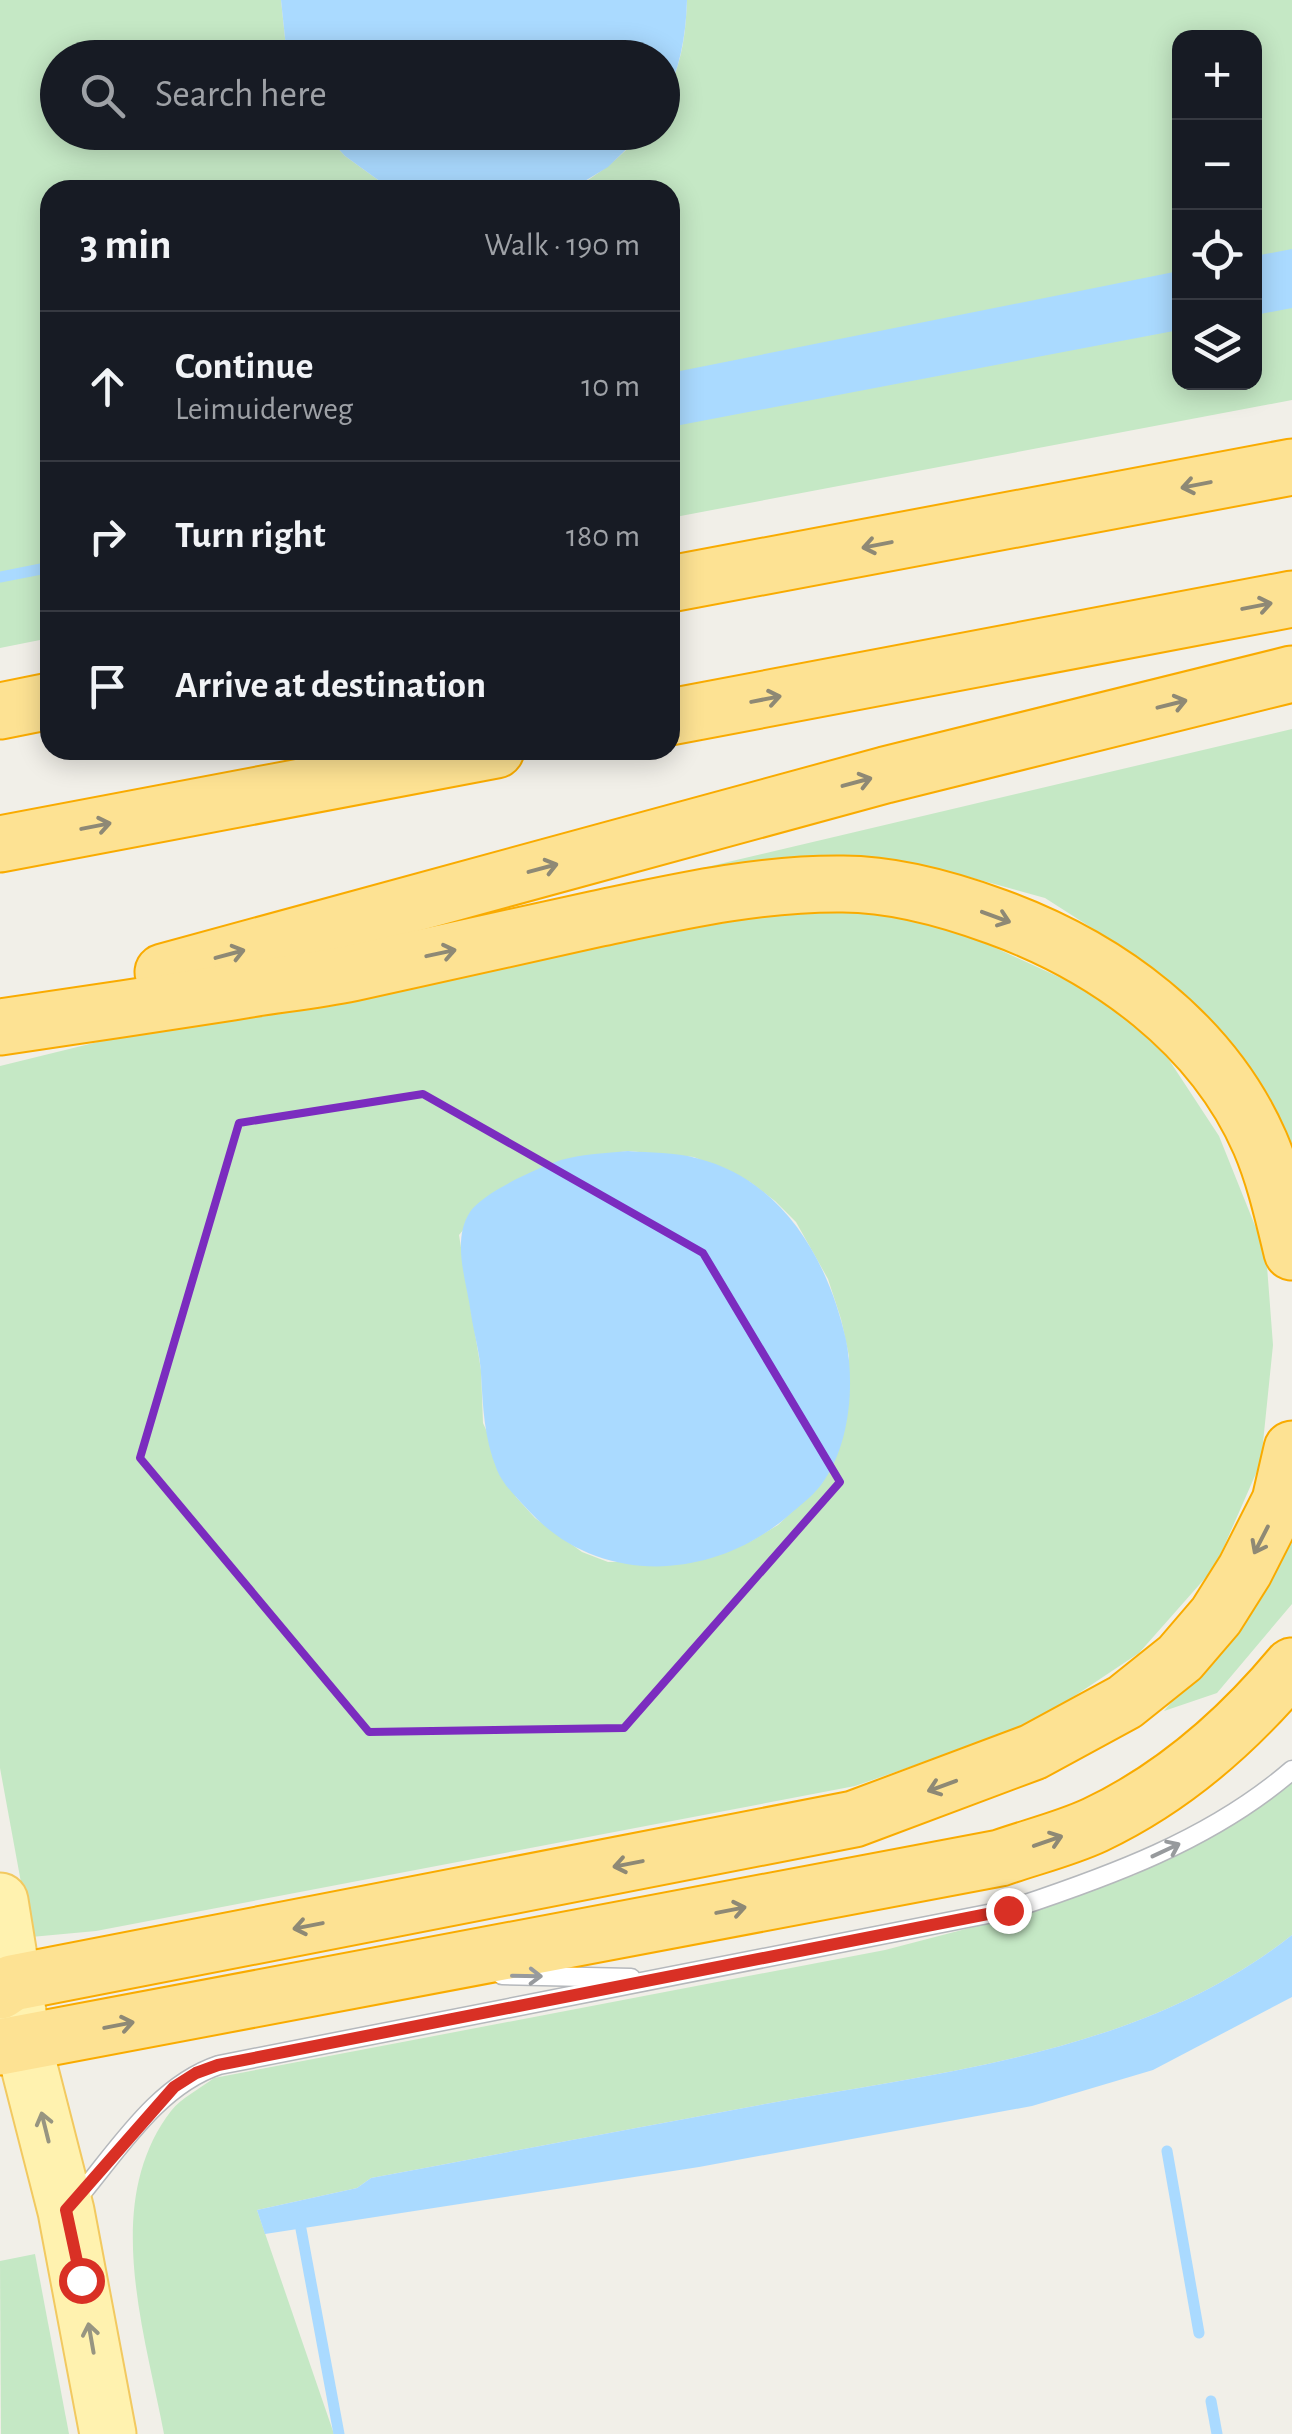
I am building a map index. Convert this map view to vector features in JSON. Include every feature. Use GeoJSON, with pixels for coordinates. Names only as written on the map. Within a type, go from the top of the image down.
{"type":"FeatureCollection","features":[{"type":"Feature","properties":{"kind":"highway"},"geometry":{"type":"LineString","coordinates":[[680,582],[1292,467]]}},
{"type":"Feature","properties":{"kind":"highway"},"geometry":{"type":"LineString","coordinates":[[680,715],[1292,599]]}},
{"type":"Feature","properties":{"kind":"highway"},"geometry":{"type":"LineString","coordinates":[[0,1014],[885,775],[1292,674]]}},
{"type":"Feature","properties":{"kind":"highway"},"geometry":{"type":"LineString","coordinates":[[0,711],[40,704]]}},
{"type":"Feature","properties":{"kind":"highway"},"geometry":{"type":"LineString","coordinates":[[0,844],[443,760]]}},
{"type":"Feature","properties":{"kind":"highway"},"geometry":{"type":"LineString","coordinates":[[0,1028],[345,974],[666,904],[771,886],[845,884],[902,890],[1040,932],[1102,966],[1156,1007],[1206,1057],[1242,1109],[1278,1192],[1292,1252]]}},
{"type":"Feature","properties":{"kind":"highway"},"geometry":{"type":"LineString","coordinates":[[6,1987],[854,1818],[1033,1752],[1125,1702],[1180,1658],[1216,1616],[1280,1501],[1292,1449]]}},
{"type":"Feature","properties":{"kind":"highway"},"geometry":{"type":"LineString","coordinates":[[12,2045],[1000,1858],[1094,1826],[1178,1777],[1234,1730],[1292,1666]]}},
{"type":"Feature","properties":{"kind":"main road"},"geometry":{"type":"LineString","coordinates":[[0,1900],[12,2045],[66,2210],[108,2434]]}},
{"type":"Feature","properties":{"kind":"lane"},"geometry":{"type":"LineString","coordinates":[[66,2210],[174,2087],[218,2065],[1008,1910],[1103,1879],[1177,1845],[1266,1792],[1292,1770]]}},
{"type":"Feature","properties":{"kind":"lane"},"geometry":{"type":"LineString","coordinates":[[394,1972],[667,1979]]}},
{"type":"Feature","properties":{"kind":"highlighted area"},"geometry":{"type":"Polygon","coordinates":[[[423,1094],[703,1253],[840,1482],[624,1728],[369,1732],[140,1458],[239,1123],[423,1094]]]}},
{"type":"Feature","properties":{"kind":"green space"},"geometry":{"type":"Polygon","coordinates":[[[0,0],[281,0],[285,40],[40,40],[40,150],[340,150],[378,180],[40,180],[40,640],[0,648],[0,0]]]}},
{"type":"Feature","properties":{"kind":"green space"},"geometry":{"type":"Polygon","coordinates":[[[687,0],[1292,0],[1292,400],[680,516],[680,180],[588,180],[626,150],[680,150],[680,58],[687,0]]]}},
{"type":"Feature","properties":{"kind":"green space"},"geometry":{"type":"Polygon","coordinates":[[[1292,729],[1292,1185],[1215,1031],[1131,953],[1045,898],[940,869],[660,878],[1292,729]]]}},
{"type":"Feature","properties":{"kind":"green space"},"geometry":{"type":"Polygon","coordinates":[[[811,905],[913,910],[1085,989],[1154,1037],[1219,1136],[1266,1253],[1273,1345],[1261,1462],[1215,1567],[1139,1653],[1031,1725],[855,1786],[96,1931],[31,1937],[0,1768],[0,1066],[297,993],[811,905]],[[628,1151],[560,1161],[496,1191],[459,1235],[481,1370],[483,1423],[516,1497],[535,1518],[582,1552],[608,1562],[696,1561],[751,1541],[778,1525],[822,1483],[846,1423],[849,1356],[841,1319],[828,1279],[796,1222],[750,1182],[694,1157],[628,1151]]]}},
{"type":"Feature","properties":{"kind":"green space"},"geometry":{"type":"Polygon","coordinates":[[[1292,1541],[1292,1604],[1217,1693],[1164,1711],[1249,1610],[1292,1541]]]}},
{"type":"Feature","properties":{"kind":"green space"},"geometry":{"type":"Polygon","coordinates":[[[1292,1767],[1292,1935],[1234,1975],[1173,2006],[1040,2051],[902,2081],[371,2178],[357,2188],[257,2210],[334,2434],[164,2434],[134,2268],[133,2226],[138,2186],[150,2147],[171,2111],[214,2078],[885,1950],[1008,1918],[1135,1875],[1240,1812],[1292,1767]]]}},
{"type":"Feature","properties":{"kind":"green space"},"geometry":{"type":"Polygon","coordinates":[[[35,2254],[69,2434],[1,2434],[0,2261],[35,2254]]]}},
{"type":"Feature","properties":{"kind":"water"},"geometry":{"type":"Polygon","coordinates":[[[281,0],[687,0],[680,56],[680,40],[285,40],[281,0]]]}},
{"type":"Feature","properties":{"kind":"water"},"geometry":{"type":"Polygon","coordinates":[[[340,150],[626,150],[587,180],[378,180],[340,150]]]}},
{"type":"Feature","properties":{"kind":"water"},"geometry":{"type":"Polygon","coordinates":[[[1292,249],[1292,308],[1262,314],[1262,255],[1292,249]]]}},
{"type":"Feature","properties":{"kind":"water"},"geometry":{"type":"Polygon","coordinates":[[[1172,272],[1172,331],[680,425],[680,371],[1172,272]]]}},
{"type":"Feature","properties":{"kind":"water"},"geometry":{"type":"Polygon","coordinates":[[[628,1151],[688,1156],[726,1169],[777,1203],[813,1252],[827,1280],[849,1358],[850,1396],[844,1434],[821,1485],[758,1538],[691,1563],[622,1563],[588,1553],[557,1536],[503,1481],[485,1422],[461,1249],[464,1223],[476,1205],[498,1189],[551,1163],[628,1151]]]}},
{"type":"Feature","properties":{"kind":"water"},"geometry":{"type":"Polygon","coordinates":[[[1292,1935],[1292,1997],[1153,2070],[1032,2106],[699,2167],[265,2234],[257,2210],[357,2188],[371,2178],[902,2081],[1040,2051],[1173,2006],[1234,1975],[1292,1935]]]}},
{"type":"Feature","properties":{"kind":"waterway"},"geometry":{"type":"LineString","coordinates":[[0,577],[40,569]]}},
{"type":"Feature","properties":{"kind":"waterway"},"geometry":{"type":"LineString","coordinates":[[1167,2151],[1199,2333]]}},
{"type":"Feature","properties":{"kind":"waterway"},"geometry":{"type":"LineString","coordinates":[[301,2229],[339,2434]]}},
{"type":"Feature","properties":{"kind":"waterway"},"geometry":{"type":"LineString","coordinates":[[1211,2401],[1217,2434]]}},
{"type":"Feature","properties":{"kind":"route"},"geometry":{"type":"LineString","coordinates":[[81,2280],[66,2210],[174,2087],[196,2073],[218,2065],[1008,1910]]}}]}
